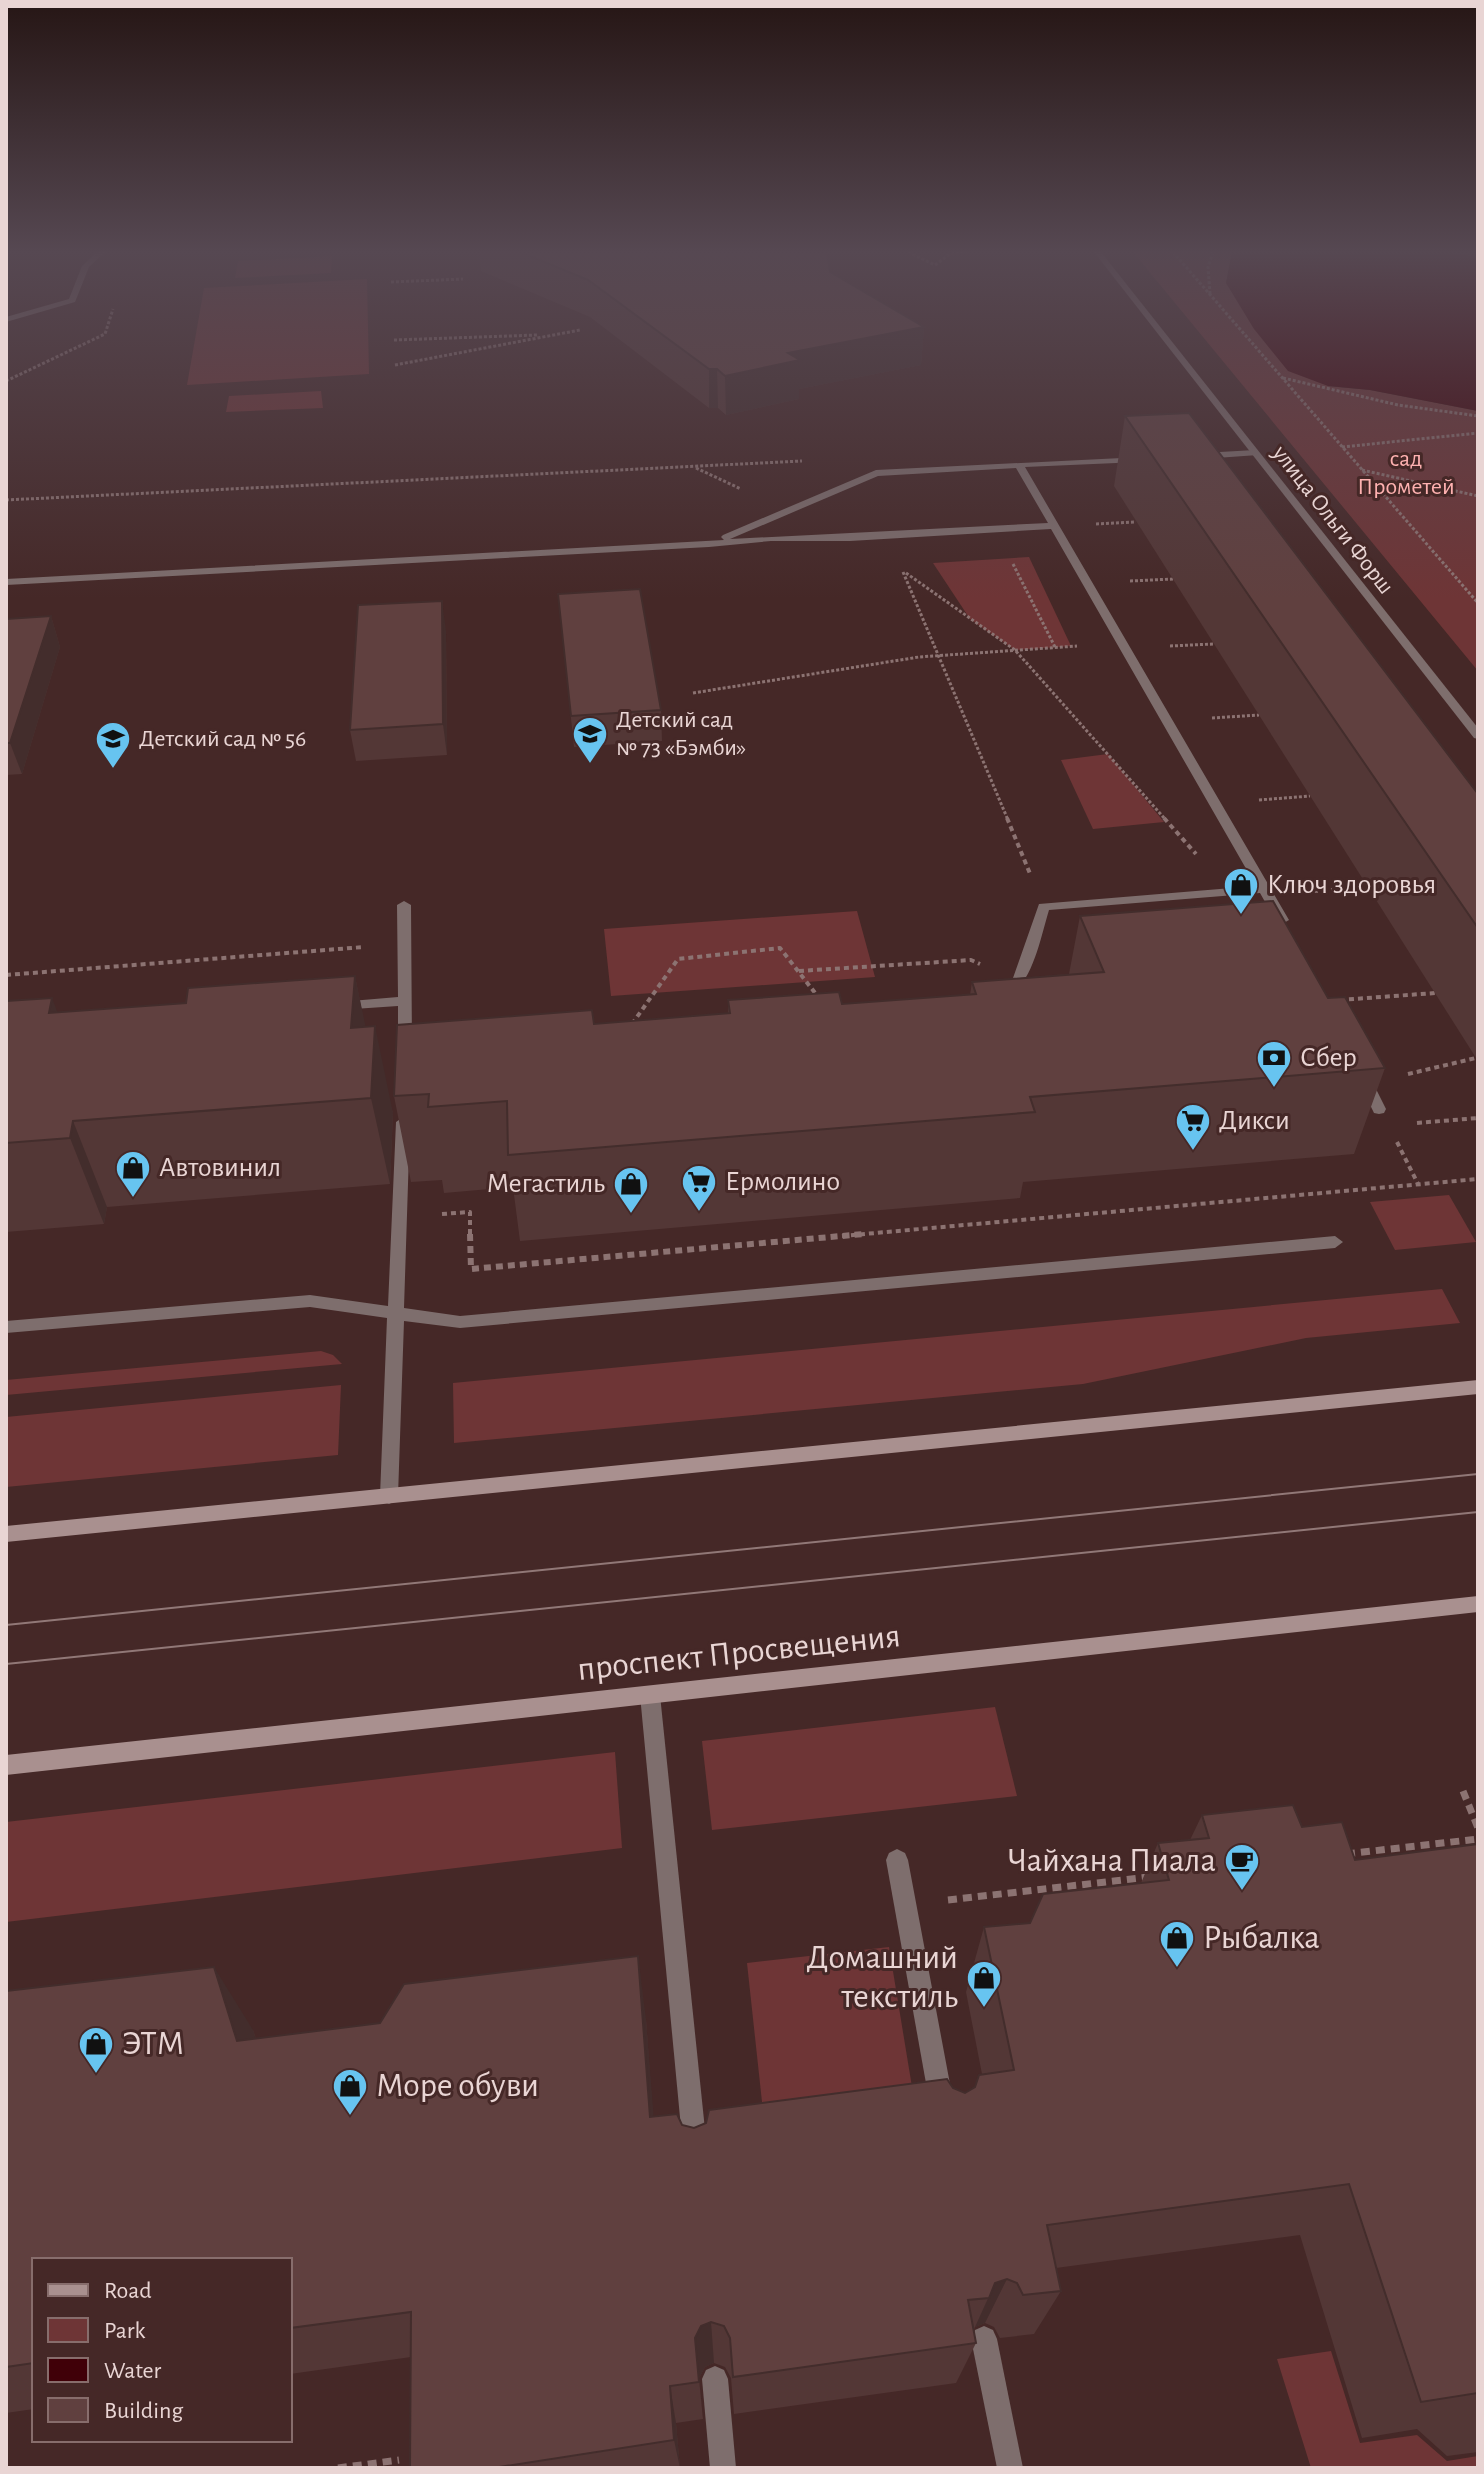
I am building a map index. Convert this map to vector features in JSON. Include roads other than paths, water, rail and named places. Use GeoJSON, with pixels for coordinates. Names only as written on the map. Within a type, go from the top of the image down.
{"type":"FeatureCollection","features":[{"type":"Feature","properties":{"kind":"main road"},"geometry":{"type":"LineString","coordinates":[[6,1534],[1478,1387]]}},
{"type":"Feature","properties":{"kind":"main road","name":"проспект Просвещения"},"geometry":{"type":"LineString","coordinates":[[6,1765],[1478,1604]]}},
{"type":"Feature","properties":{"kind":"street","name":"улица Ольги Форш"},"geometry":{"type":"LineString","coordinates":[[1188,367],[1478,736]]}},
{"type":"Feature","properties":{"kind":"street"},"geometry":{"type":"LineString","coordinates":[[1194,456],[1255,453]]}},
{"type":"Feature","properties":{"kind":"street"},"geometry":{"type":"LineString","coordinates":[[709,544],[876,473],[1146,459]]}},
{"type":"Feature","properties":{"kind":"street"},"geometry":{"type":"LineString","coordinates":[[1019,465],[1287,930]]}},
{"type":"Feature","properties":{"kind":"street"},"geometry":{"type":"LineString","coordinates":[[6,582],[709,544],[771,538],[850,538],[1054,526]]}},
{"type":"Feature","properties":{"kind":"street"},"geometry":{"type":"LineString","coordinates":[[1000,1000],[1019,980],[1044,907],[1267,892]]}},
{"type":"Feature","properties":{"kind":"street"},"geometry":{"type":"LineString","coordinates":[[404,905],[405,1064]]}},
{"type":"Feature","properties":{"kind":"street"},"geometry":{"type":"LineString","coordinates":[[1019,980],[1035,978]]}},
{"type":"Feature","properties":{"kind":"street"},"geometry":{"type":"LineString","coordinates":[[324,1008],[404,1001]]}},
{"type":"Feature","properties":{"kind":"street"},"geometry":{"type":"LineString","coordinates":[[1358,1068],[1379,1109]]}},
{"type":"Feature","properties":{"kind":"street"},"geometry":{"type":"LineString","coordinates":[[389,1496],[404,1102]]}},
{"type":"Feature","properties":{"kind":"street"},"geometry":{"type":"LineString","coordinates":[[6,1327],[310,1301],[460,1322],[1335,1242]]}},
{"type":"Feature","properties":{"kind":"street"},"geometry":{"type":"LineString","coordinates":[[650,1695],[697,2167]]}},
{"type":"Feature","properties":{"kind":"street"},"geometry":{"type":"LineString","coordinates":[[897,1860],[944,2123]]}},
{"type":"Feature","properties":{"kind":"street"},"geometry":{"type":"LineString","coordinates":[[984,2339],[1010,2468]]}},
{"type":"Feature","properties":{"kind":"street"},"geometry":{"type":"LineString","coordinates":[[715,2379],[723,2468]]}},
{"type":"Feature","properties":{"kind":"water"},"geometry":{"type":"Polygon","coordinates":[[[1285,367],[1478,367],[1478,411],[1370,390],[1328,386],[1285,367]]]}},
{"type":"Feature","properties":{"kind":"tram line"},"geometry":{"type":"LineString","coordinates":[[6,1625],[1478,1474]]}},
{"type":"Feature","properties":{"kind":"tram line"},"geometry":{"type":"LineString","coordinates":[[6,1664],[1478,1512]]}},
{"type":"Feature","properties":{"kind":"place","name":"Детский сад № 73 «Бэмби»"},"geometry":{"type":"Point","coordinates":[590,765]}},
{"type":"Feature","properties":{"kind":"place","name":"Детский сад № 56"},"geometry":{"type":"Point","coordinates":[113,770]}},
{"type":"Feature","properties":{"kind":"place","name":"Ключ здоровья"},"geometry":{"type":"Point","coordinates":[1241,916]}},
{"type":"Feature","properties":{"kind":"place","name":"Сбер"},"geometry":{"type":"Point","coordinates":[1274,1089]}},
{"type":"Feature","properties":{"kind":"place","name":"Дикси"},"geometry":{"type":"Point","coordinates":[1193,1152]}},
{"type":"Feature","properties":{"kind":"place","name":"Автовинил"},"geometry":{"type":"Point","coordinates":[133,1199]}},
{"type":"Feature","properties":{"kind":"place","name":"Ермолино"},"geometry":{"type":"Point","coordinates":[699,1213]}},
{"type":"Feature","properties":{"kind":"place","name":"Мегастиль"},"geometry":{"type":"Point","coordinates":[631,1215]}},
{"type":"Feature","properties":{"kind":"place","name":"Чайхана Пиала"},"geometry":{"type":"Point","coordinates":[1242,1892]}},
{"type":"Feature","properties":{"kind":"place","name":"Рыбалка"},"geometry":{"type":"Point","coordinates":[1177,1969]}},
{"type":"Feature","properties":{"kind":"place","name":"Домашний текстиль"},"geometry":{"type":"Point","coordinates":[984,2009]}},
{"type":"Feature","properties":{"kind":"place","name":"ЭТМ"},"geometry":{"type":"Point","coordinates":[96,2075]}},
{"type":"Feature","properties":{"kind":"place","name":"Море обуви"},"geometry":{"type":"Point","coordinates":[350,2117]}},
{"type":"Feature","properties":{"kind":"park label","name":"сад Прометей"},"geometry":{"type":"Point","coordinates":[1406,473]}}]}
